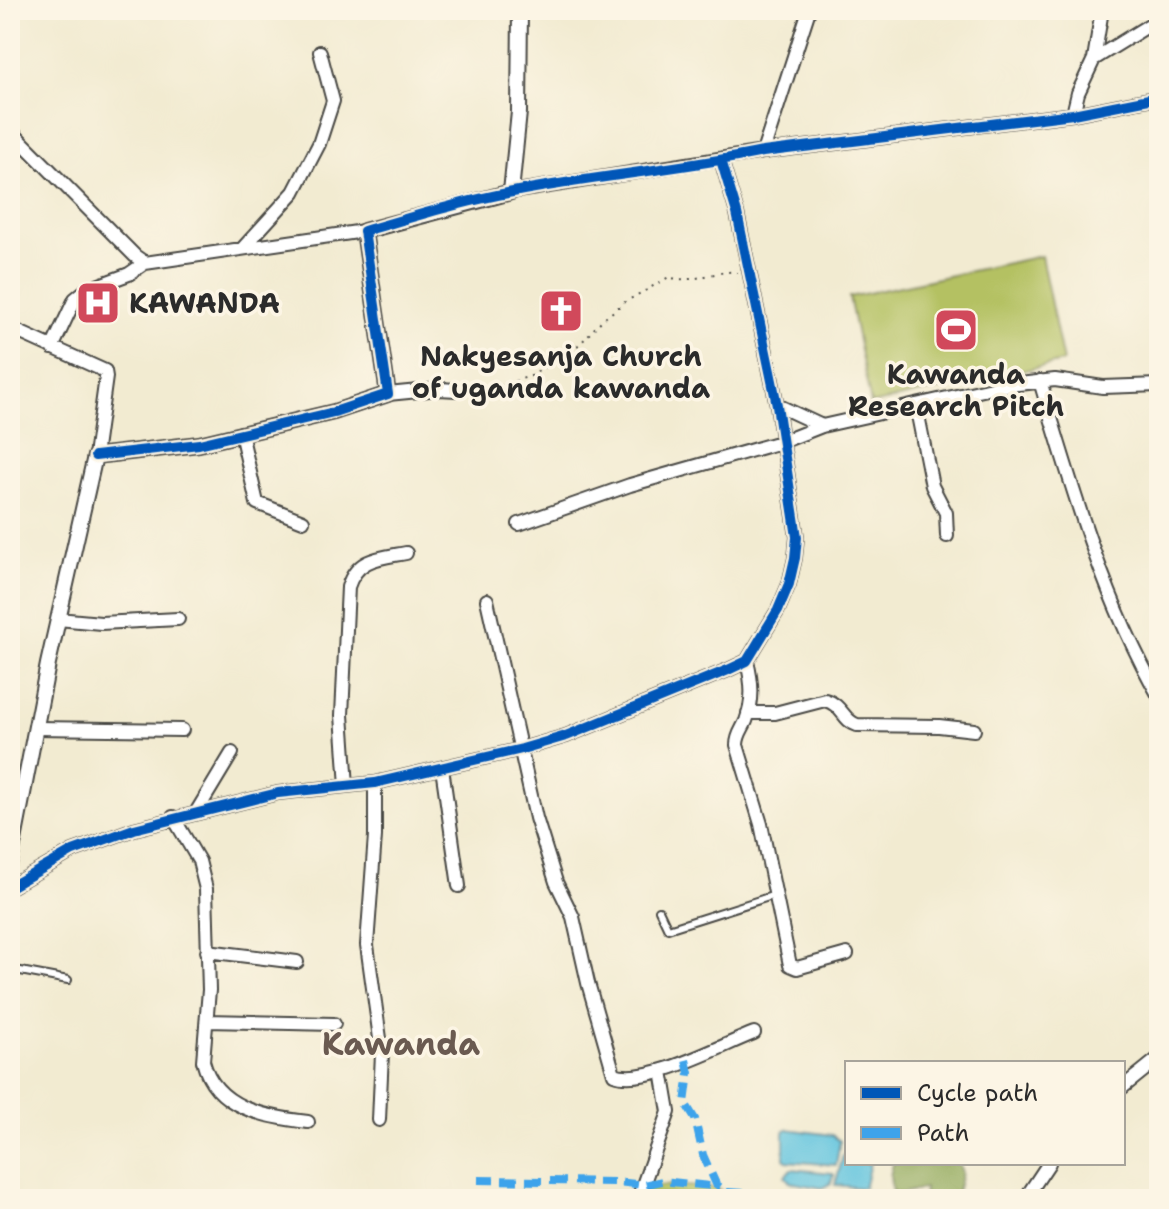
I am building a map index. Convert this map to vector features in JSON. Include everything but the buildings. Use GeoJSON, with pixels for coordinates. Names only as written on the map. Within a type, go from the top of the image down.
{"type":"FeatureCollection","features":[{"type":"Feature","properties":{"kind":"street"},"geometry":{"type":"LineString","coordinates":[[511,192],[519,112],[520,10]]}},
{"type":"Feature","properties":{"kind":"street"},"geometry":{"type":"LineString","coordinates":[[763,152],[809,10]]}},
{"type":"Feature","properties":{"kind":"street"},"geometry":{"type":"LineString","coordinates":[[1073,114],[1078,93],[1094,59],[1102,10]]}},
{"type":"Feature","properties":{"kind":"street"},"geometry":{"type":"LineString","coordinates":[[1094,59],[1159,19]]}},
{"type":"Feature","properties":{"kind":"street"},"geometry":{"type":"LineString","coordinates":[[243,248],[294,192],[319,144],[333,101],[320,52]]}},
{"type":"Feature","properties":{"kind":"street"},"geometry":{"type":"LineString","coordinates":[[52,348],[75,299],[86,290],[129,274],[145,263],[364,231],[511,192],[669,166],[1073,114],[1159,97]]}},
{"type":"Feature","properties":{"kind":"street"},"geometry":{"type":"LineString","coordinates":[[10,130],[145,263]]}},
{"type":"Feature","properties":{"kind":"street"},"geometry":{"type":"LineString","coordinates":[[10,887],[73,851],[173,817],[278,793],[375,783],[522,749],[566,736],[747,661],[778,610],[789,584],[797,537],[777,405],[737,213],[721,160]]}},
{"type":"Feature","properties":{"kind":"street"},"geometry":{"type":"LineString","coordinates":[[364,231],[388,394]]}},
{"type":"Feature","properties":{"kind":"street"},"geometry":{"type":"LineString","coordinates":[[10,328],[105,371],[106,377],[95,456],[58,619],[10,861]]}},
{"type":"Feature","properties":{"kind":"street"},"geometry":{"type":"LineString","coordinates":[[519,524],[630,485],[784,441],[822,426],[1001,386],[1055,380],[1103,387],[1159,385]]}},
{"type":"Feature","properties":{"kind":"street"},"geometry":{"type":"LineString","coordinates":[[1040,381],[1079,510],[1130,638],[1159,696]]}},
{"type":"Feature","properties":{"kind":"street"},"geometry":{"type":"LineString","coordinates":[[95,456],[199,444],[334,412],[388,394],[457,390]]}},
{"type":"Feature","properties":{"kind":"street"},"geometry":{"type":"LineString","coordinates":[[777,405],[822,426]]}},
{"type":"Feature","properties":{"kind":"street"},"geometry":{"type":"LineString","coordinates":[[916,405],[932,486],[946,513],[947,536]]}},
{"type":"Feature","properties":{"kind":"street"},"geometry":{"type":"LineString","coordinates":[[241,433],[257,503],[303,521]]}},
{"type":"Feature","properties":{"kind":"street"},"geometry":{"type":"LineString","coordinates":[[347,786],[342,715],[348,587],[361,564],[406,553]]}},
{"type":"Feature","properties":{"kind":"street"},"geometry":{"type":"LineString","coordinates":[[487,600],[536,818],[556,882],[573,917],[614,1074],[623,1077],[662,1071],[754,1033]]}},
{"type":"Feature","properties":{"kind":"street"},"geometry":{"type":"LineString","coordinates":[[58,619],[90,623],[178,619]]}},
{"type":"Feature","properties":{"kind":"street"},"geometry":{"type":"LineString","coordinates":[[747,661],[752,686],[748,713],[737,745],[761,824],[792,967],[847,954]]}},
{"type":"Feature","properties":{"kind":"street"},"geometry":{"type":"LineString","coordinates":[[748,713],[775,713],[825,700],[840,707],[850,723],[857,725],[939,726],[974,730]]}},
{"type":"Feature","properties":{"kind":"street"},"geometry":{"type":"LineString","coordinates":[[36,728],[182,730]]}},
{"type":"Feature","properties":{"kind":"street"},"geometry":{"type":"LineString","coordinates":[[197,811],[232,753]]}},
{"type":"Feature","properties":{"kind":"street"},"geometry":{"type":"LineString","coordinates":[[442,768],[459,886]]}},
{"type":"Feature","properties":{"kind":"street"},"geometry":{"type":"LineString","coordinates":[[375,783],[375,836],[367,945],[382,1053],[379,1120]]}},
{"type":"Feature","properties":{"kind":"street"},"geometry":{"type":"LineString","coordinates":[[173,817],[199,861],[203,874],[209,990],[203,1061],[208,1075],[231,1102],[276,1118],[308,1122]]}},
{"type":"Feature","properties":{"kind":"street"},"geometry":{"type":"LineString","coordinates":[[207,951],[297,962]]}},
{"type":"Feature","properties":{"kind":"street"},"geometry":{"type":"LineString","coordinates":[[207,1021],[334,1024]]}},
{"type":"Feature","properties":{"kind":"street"},"geometry":{"type":"LineString","coordinates":[[1125,1085],[1158,1058],[1159,1047]]}},
{"type":"Feature","properties":{"kind":"street"},"geometry":{"type":"LineString","coordinates":[[638,1199],[669,1112],[662,1071]]}},
{"type":"Feature","properties":{"kind":"street"},"geometry":{"type":"LineString","coordinates":[[1025,1199],[1048,1165]]}},
{"type":"Feature","properties":{"kind":"lane"},"geometry":{"type":"LineString","coordinates":[[659,910],[668,929],[775,895]]}},
{"type":"Feature","properties":{"kind":"lane"},"geometry":{"type":"LineString","coordinates":[[10,969],[68,980]]}},
{"type":"Feature","properties":{"kind":"path"},"geometry":{"type":"LineString","coordinates":[[457,390],[489,389],[531,376],[580,344],[601,321],[625,302],[669,277],[679,281],[726,271],[748,274]]}},
{"type":"Feature","properties":{"kind":"green space","name":"Kawanda Research Pitch"},"geometry":{"type":"Polygon","coordinates":[[[1041,256],[1063,362],[871,404],[849,297],[1041,256]]]}},
{"type":"Feature","properties":{"kind":"green space"},"geometry":{"type":"Polygon","coordinates":[[[893,1165],[960,1165],[962,1173],[957,1192],[946,1199],[923,1199],[924,1188],[899,1194],[892,1192],[893,1165]]]}},
{"type":"Feature","properties":{"kind":"green space"},"geometry":{"type":"Polygon","coordinates":[[[646,1187],[718,1188],[725,1194],[746,1199],[642,1199],[646,1187]]]}},
{"type":"Feature","properties":{"kind":"water"},"geometry":{"type":"Polygon","coordinates":[[[787,1129],[832,1135],[840,1141],[836,1165],[784,1159],[784,1132],[787,1129]]]}},
{"type":"Feature","properties":{"kind":"water"},"geometry":{"type":"Polygon","coordinates":[[[845,1150],[845,1165],[870,1165],[864,1188],[835,1185],[845,1150]]]}},
{"type":"Feature","properties":{"kind":"water"},"geometry":{"type":"Polygon","coordinates":[[[791,1169],[834,1175],[831,1183],[822,1188],[790,1182],[785,1176],[791,1169]]]}},
{"type":"Feature","properties":{"kind":"marked path"},"geometry":{"type":"LineString","coordinates":[[686,1060],[689,1073],[685,1103],[695,1119],[703,1155],[716,1184],[727,1192],[742,1193],[750,1199]]}},
{"type":"Feature","properties":{"kind":"marked path"},"geometry":{"type":"LineString","coordinates":[[478,1180],[644,1185],[662,1181],[720,1187]]}},
{"type":"Feature","properties":{"kind":"cycle path"},"geometry":{"type":"LineString","coordinates":[[95,456],[199,444],[334,412],[388,394],[364,231],[476,200],[544,186],[763,152],[1073,114],[1159,97]]}},
{"type":"Feature","properties":{"kind":"cycle path"},"geometry":{"type":"LineString","coordinates":[[10,887],[73,851],[134,829],[278,793],[375,783],[522,749],[566,736],[747,661],[778,610],[789,584],[797,537],[777,405],[737,213],[721,160]]}},
{"type":"Feature","properties":{"kind":"place","name":"KAWANDA"},"geometry":{"type":"Point","coordinates":[98,303]}},
{"type":"Feature","properties":{"kind":"place","name":"Nakyesanja Church of uganda kawanda"},"geometry":{"type":"Point","coordinates":[561,311]}},
{"type":"Feature","properties":{"kind":"place","name":"Kawanda Research Pitch"},"geometry":{"type":"Point","coordinates":[956,330]}},
{"type":"Feature","properties":{"kind":"district","name":"Kawanda"},"geometry":{"type":"Point","coordinates":[401,1043]}}]}
